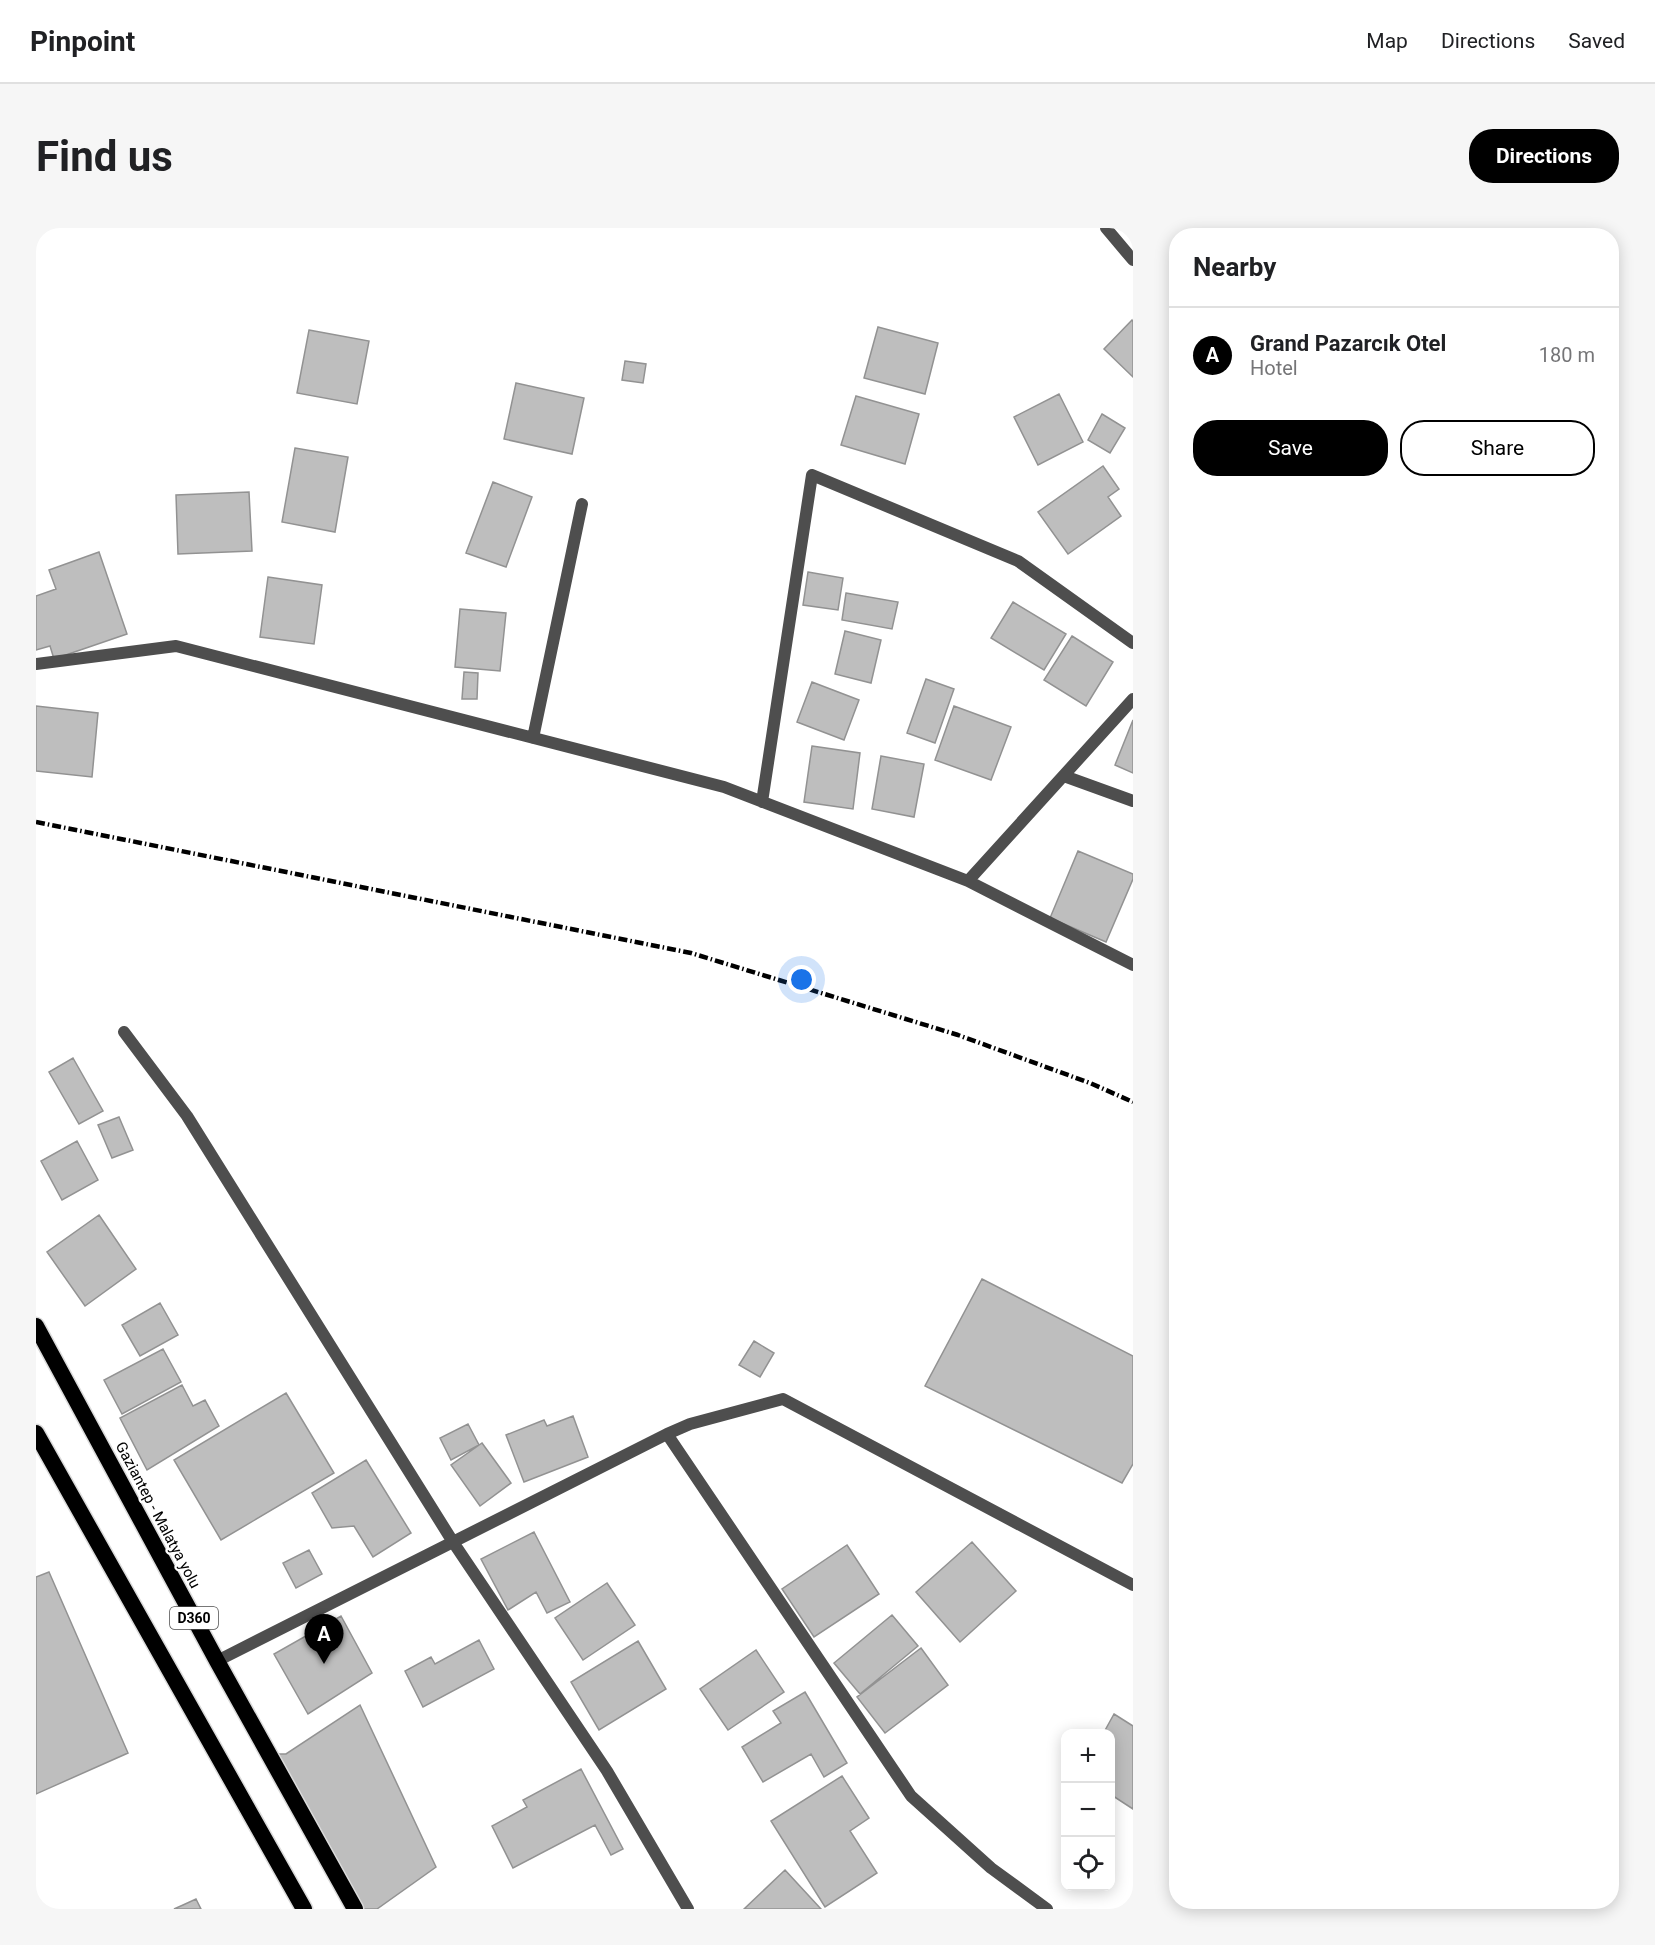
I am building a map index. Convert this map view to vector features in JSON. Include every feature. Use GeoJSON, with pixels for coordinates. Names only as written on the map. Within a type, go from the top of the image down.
{"type":"FeatureCollection","features":[{"type":"Feature","properties":{"kind":"highway","name":"Gaziantep - Malatya yolu"},"geometry":{"type":"LineString","coordinates":[[36,1326],[217,1661],[355,1909]]}},
{"type":"Feature","properties":{"kind":"highway","name":"D360"},"geometry":{"type":"LineString","coordinates":[[36,1433],[304,1909]]}},
{"type":"Feature","properties":{"kind":"street"},"geometry":{"type":"LineString","coordinates":[[1106,228],[1133,261]]}},
{"type":"Feature","properties":{"kind":"street"},"geometry":{"type":"LineString","coordinates":[[762,802],[812,474],[1018,561],[1133,643]]}},
{"type":"Feature","properties":{"kind":"street"},"geometry":{"type":"LineString","coordinates":[[533,738],[582,504]]}},
{"type":"Feature","properties":{"kind":"street"},"geometry":{"type":"LineString","coordinates":[[36,664],[176,646],[724,787],[968,881],[1133,965]]}},
{"type":"Feature","properties":{"kind":"street"},"geometry":{"type":"LineString","coordinates":[[968,881],[1133,699]]}},
{"type":"Feature","properties":{"kind":"street"},"geometry":{"type":"LineString","coordinates":[[1064,776],[1133,801]]}},
{"type":"Feature","properties":{"kind":"street"},"geometry":{"type":"LineString","coordinates":[[124,1032],[187,1116],[453,1542],[607,1771],[688,1909]]}},
{"type":"Feature","properties":{"kind":"street"},"geometry":{"type":"LineString","coordinates":[[217,1661],[667,1434],[690,1424],[783,1399],[1133,1585]]}},
{"type":"Feature","properties":{"kind":"street"},"geometry":{"type":"LineString","coordinates":[[667,1434],[911,1796],[991,1868],[1047,1909]]}},
{"type":"Feature","properties":{"kind":"building"},"geometry":{"type":"Polygon","coordinates":[[[1132,320],[1133,322],[1133,377],[1104,349],[1132,320]]]}},
{"type":"Feature","properties":{"kind":"building"},"geometry":{"type":"Polygon","coordinates":[[[878,327],[938,343],[925,394],[864,378],[878,327]]]}},
{"type":"Feature","properties":{"kind":"building"},"geometry":{"type":"Polygon","coordinates":[[[309,330],[369,341],[357,404],[297,393],[309,330]]]}},
{"type":"Feature","properties":{"kind":"building"},"geometry":{"type":"Polygon","coordinates":[[[625,361],[646,364],[643,383],[622,380],[625,361]]]}},
{"type":"Feature","properties":{"kind":"building"},"geometry":{"type":"Polygon","coordinates":[[[516,383],[584,398],[572,454],[504,439],[516,383]]]}},
{"type":"Feature","properties":{"kind":"building"},"geometry":{"type":"Polygon","coordinates":[[[1059,394],[1083,442],[1038,465],[1014,417],[1059,394]]]}},
{"type":"Feature","properties":{"kind":"building"},"geometry":{"type":"Polygon","coordinates":[[[856,396],[919,414],[905,464],[841,445],[856,396]]]}},
{"type":"Feature","properties":{"kind":"building"},"geometry":{"type":"Polygon","coordinates":[[[1102,414],[1125,428],[1110,453],[1088,440],[1102,414]]]}},
{"type":"Feature","properties":{"kind":"building"},"geometry":{"type":"Polygon","coordinates":[[[295,448],[348,457],[335,532],[282,522],[295,448]]]}},
{"type":"Feature","properties":{"kind":"building"},"geometry":{"type":"Polygon","coordinates":[[[1103,466],[1119,489],[1108,497],[1121,516],[1068,554],[1038,512],[1103,466]]]}},
{"type":"Feature","properties":{"kind":"building"},"geometry":{"type":"Polygon","coordinates":[[[493,482],[532,497],[506,567],[466,553],[493,482]]]}},
{"type":"Feature","properties":{"kind":"building"},"geometry":{"type":"Polygon","coordinates":[[[249,492],[252,551],[178,554],[176,495],[249,492]]]}},
{"type":"Feature","properties":{"kind":"building"},"geometry":{"type":"Polygon","coordinates":[[[99,552],[127,634],[54,659],[50,646],[36,650],[36,596],[56,589],[49,570],[99,552]]]}},
{"type":"Feature","properties":{"kind":"building"},"geometry":{"type":"Polygon","coordinates":[[[808,572],[843,578],[838,610],[803,605],[808,572]]]}},
{"type":"Feature","properties":{"kind":"building"},"geometry":{"type":"Polygon","coordinates":[[[268,577],[322,585],[314,644],[260,637],[268,577]]]}},
{"type":"Feature","properties":{"kind":"building"},"geometry":{"type":"Polygon","coordinates":[[[846,593],[898,602],[892,629],[842,620],[846,593]]]}},
{"type":"Feature","properties":{"kind":"building"},"geometry":{"type":"Polygon","coordinates":[[[1013,602],[1066,634],[1044,670],[991,638],[1013,602]]]}},
{"type":"Feature","properties":{"kind":"building"},"geometry":{"type":"Polygon","coordinates":[[[460,609],[506,613],[500,671],[455,667],[460,609]]]}},
{"type":"Feature","properties":{"kind":"building"},"geometry":{"type":"Polygon","coordinates":[[[845,631],[881,640],[871,683],[835,674],[845,631]]]}},
{"type":"Feature","properties":{"kind":"building"},"geometry":{"type":"Polygon","coordinates":[[[1072,636],[1113,662],[1086,706],[1044,680],[1072,636]]]}},
{"type":"Feature","properties":{"kind":"building"},"geometry":{"type":"Polygon","coordinates":[[[464,672],[478,673],[477,699],[462,699],[464,672]]]}},
{"type":"Feature","properties":{"kind":"building"},"geometry":{"type":"Polygon","coordinates":[[[926,679],[954,689],[935,743],[907,733],[926,679]]]}},
{"type":"Feature","properties":{"kind":"building"},"geometry":{"type":"Polygon","coordinates":[[[812,682],[859,700],[844,740],[797,722],[812,682]]]}},
{"type":"Feature","properties":{"kind":"building"},"geometry":{"type":"Polygon","coordinates":[[[36,706],[98,713],[92,777],[36,771],[36,706]]]}},
{"type":"Feature","properties":{"kind":"building"},"geometry":{"type":"Polygon","coordinates":[[[954,706],[1011,727],[991,780],[935,760],[954,706]]]}},
{"type":"Feature","properties":{"kind":"building"},"geometry":{"type":"Polygon","coordinates":[[[1133,720],[1133,773],[1115,765],[1133,720]]]}},
{"type":"Feature","properties":{"kind":"building"},"geometry":{"type":"Polygon","coordinates":[[[812,746],[860,753],[853,809],[804,802],[812,746]]]}},
{"type":"Feature","properties":{"kind":"building"},"geometry":{"type":"Polygon","coordinates":[[[881,756],[924,764],[914,817],[872,809],[881,756]]]}},
{"type":"Feature","properties":{"kind":"building"},"geometry":{"type":"Polygon","coordinates":[[[1078,851],[1133,874],[1133,879],[1106,942],[1050,918],[1078,851]]]}},
{"type":"Feature","properties":{"kind":"building"},"geometry":{"type":"Polygon","coordinates":[[[73,1058],[103,1111],[79,1124],[49,1072],[73,1058]]]}},
{"type":"Feature","properties":{"kind":"building"},"geometry":{"type":"Polygon","coordinates":[[[119,1117],[133,1150],[112,1158],[98,1125],[119,1117]]]}},
{"type":"Feature","properties":{"kind":"building"},"geometry":{"type":"Polygon","coordinates":[[[77,1141],[98,1180],[62,1200],[41,1161],[77,1141]]]}},
{"type":"Feature","properties":{"kind":"building"},"geometry":{"type":"Polygon","coordinates":[[[99,1215],[136,1269],[85,1306],[47,1252],[99,1215]]]}},
{"type":"Feature","properties":{"kind":"building"},"geometry":{"type":"Polygon","coordinates":[[[982,1279],[1133,1356],[1133,1464],[1122,1483],[925,1386],[982,1279]]]}},
{"type":"Feature","properties":{"kind":"building"},"geometry":{"type":"Polygon","coordinates":[[[160,1303],[178,1335],[140,1356],[122,1325],[160,1303]]]}},
{"type":"Feature","properties":{"kind":"building"},"geometry":{"type":"Polygon","coordinates":[[[754,1341],[774,1353],[760,1377],[739,1365],[754,1341]]]}},
{"type":"Feature","properties":{"kind":"building"},"geometry":{"type":"Polygon","coordinates":[[[163,1349],[181,1382],[122,1414],[104,1380],[163,1349]]]}},
{"type":"Feature","properties":{"kind":"building"},"geometry":{"type":"Polygon","coordinates":[[[182,1385],[193,1406],[205,1400],[219,1426],[147,1470],[120,1418],[182,1385]]]}},
{"type":"Feature","properties":{"kind":"building"},"geometry":{"type":"Polygon","coordinates":[[[286,1393],[334,1473],[221,1540],[174,1460],[286,1393]]]}},
{"type":"Feature","properties":{"kind":"building"},"geometry":{"type":"Polygon","coordinates":[[[573,1416],[588,1457],[524,1482],[506,1435],[544,1420],[547,1426],[573,1416]]]}},
{"type":"Feature","properties":{"kind":"building"},"geometry":{"type":"Polygon","coordinates":[[[468,1424],[479,1445],[451,1460],[440,1438],[468,1424]]]}},
{"type":"Feature","properties":{"kind":"building"},"geometry":{"type":"Polygon","coordinates":[[[482,1443],[511,1483],[480,1506],[451,1465],[482,1443]]]}},
{"type":"Feature","properties":{"kind":"building"},"geometry":{"type":"Polygon","coordinates":[[[366,1460],[411,1533],[373,1557],[354,1526],[332,1528],[312,1493],[366,1460]]]}},
{"type":"Feature","properties":{"kind":"building"},"geometry":{"type":"Polygon","coordinates":[[[534,1532],[570,1602],[547,1613],[536,1592],[508,1610],[481,1559],[534,1532]]]}},
{"type":"Feature","properties":{"kind":"building"},"geometry":{"type":"Polygon","coordinates":[[[972,1542],[1016,1591],[960,1642],[916,1592],[972,1542]]]}},
{"type":"Feature","properties":{"kind":"building"},"geometry":{"type":"Polygon","coordinates":[[[847,1545],[879,1594],[814,1637],[782,1589],[847,1545]]]}},
{"type":"Feature","properties":{"kind":"building"},"geometry":{"type":"Polygon","coordinates":[[[309,1550],[322,1574],[296,1588],[283,1563],[309,1550]]]}},
{"type":"Feature","properties":{"kind":"building"},"geometry":{"type":"Polygon","coordinates":[[[49,1572],[128,1753],[36,1794],[36,1577],[49,1572]]]}},
{"type":"Feature","properties":{"kind":"building"},"geometry":{"type":"Polygon","coordinates":[[[607,1583],[635,1625],[583,1660],[555,1618],[607,1583]]]}},
{"type":"Feature","properties":{"kind":"building"},"geometry":{"type":"Polygon","coordinates":[[[892,1615],[918,1646],[860,1694],[834,1663],[892,1615]]]}},
{"type":"Feature","properties":{"kind":"building"},"geometry":{"type":"Polygon","coordinates":[[[341,1616],[372,1673],[308,1714],[274,1654],[341,1616]]]}},
{"type":"Feature","properties":{"kind":"building"},"geometry":{"type":"Polygon","coordinates":[[[479,1640],[494,1669],[423,1707],[405,1671],[431,1657],[435,1664],[479,1640]]]}},
{"type":"Feature","properties":{"kind":"building"},"geometry":{"type":"Polygon","coordinates":[[[638,1641],[666,1689],[599,1730],[571,1682],[638,1641]]]}},
{"type":"Feature","properties":{"kind":"building"},"geometry":{"type":"Polygon","coordinates":[[[921,1648],[948,1685],[885,1733],[857,1697],[921,1648]]]}},
{"type":"Feature","properties":{"kind":"building"},"geometry":{"type":"Polygon","coordinates":[[[756,1650],[784,1692],[728,1730],[700,1689],[756,1650]]]}},
{"type":"Feature","properties":{"kind":"building"},"geometry":{"type":"Polygon","coordinates":[[[805,1692],[847,1763],[824,1777],[811,1754],[763,1782],[742,1747],[781,1723],[773,1711],[805,1692]]]}},
{"type":"Feature","properties":{"kind":"building"},"geometry":{"type":"Polygon","coordinates":[[[360,1705],[436,1867],[377,1909],[355,1909],[269,1754],[286,1754],[360,1705]]]}},
{"type":"Feature","properties":{"kind":"building"},"geometry":{"type":"Polygon","coordinates":[[[1114,1714],[1133,1726],[1133,1809],[1115,1797],[1115,1729],[1106,1729],[1114,1714]]]}},
{"type":"Feature","properties":{"kind":"building"},"geometry":{"type":"Polygon","coordinates":[[[581,1769],[623,1849],[611,1855],[595,1825],[513,1868],[492,1826],[527,1807],[523,1800],[581,1769]]]}},
{"type":"Feature","properties":{"kind":"building"},"geometry":{"type":"Polygon","coordinates":[[[842,1776],[869,1818],[850,1831],[877,1873],[825,1907],[771,1821],[842,1776]]]}},
{"type":"Feature","properties":{"kind":"building"},"geometry":{"type":"Polygon","coordinates":[[[785,1870],[821,1909],[744,1909],[785,1870]]]}},
{"type":"Feature","properties":{"kind":"building"},"geometry":{"type":"Polygon","coordinates":[[[196,1899],[201,1909],[174,1909],[183,1905],[196,1899]]]}},
{"type":"Feature","properties":{"kind":"railway"},"geometry":{"type":"LineString","coordinates":[[36,822],[691,953],[958,1035],[1090,1083],[1133,1102]]}},
{"type":"Feature","properties":{"kind":"place","name":"Grand Pazarcık Otel"},"geometry":{"type":"Point","coordinates":[324,1664]}}]}
